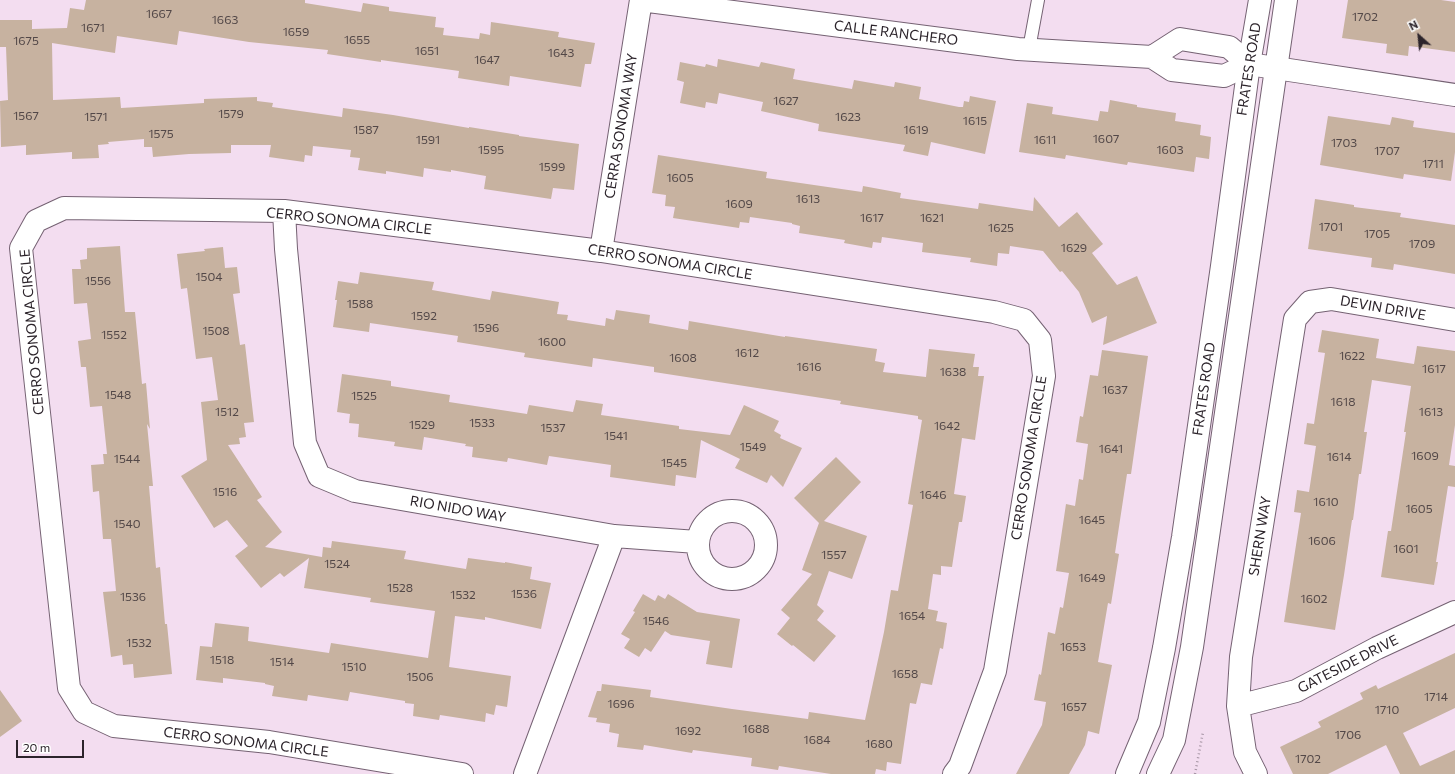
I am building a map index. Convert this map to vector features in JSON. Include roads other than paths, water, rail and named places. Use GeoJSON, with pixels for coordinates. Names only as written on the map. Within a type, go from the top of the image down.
{"type":"FeatureCollection","features":[{"type":"Feature","properties":{"kind":"street","name":"CALLE RANCHERO"},"geometry":{"type":"LineString","coordinates":[[641,0],[1018,49],[1152,57],[1172,70],[1224,76],[1249,64]]}},
{"type":"Feature","properties":{"kind":"street","name":"CERRA SONOMA WAY"},"geometry":{"type":"LineString","coordinates":[[601,251],[641,0]]}},
{"type":"Feature","properties":{"kind":"street","name":"FRATES ROAD"},"geometry":{"type":"LineString","coordinates":[[1128,774],[1149,722],[1164,648],[1183,537],[1249,64],[1260,0]]}},
{"type":"Feature","properties":{"kind":"street","name":"FRATES ROAD"},"geometry":{"type":"LineString","coordinates":[[1158,774],[1174,740],[1192,647],[1275,67],[1286,0]]}},
{"type":"Feature","properties":{"kind":"street"},"geometry":{"type":"LineString","coordinates":[[1152,57],[1180,39],[1229,47],[1249,64],[1455,95]]}},
{"type":"Feature","properties":{"kind":"street","name":"CERRO SONOMA CIRCLE"},"geometry":{"type":"LineString","coordinates":[[462,774],[269,742],[114,726],[84,712],[69,688],[21,248],[36,221],[64,208],[284,211],[601,251],[994,312],[1024,320],[1040,340],[1044,376],[995,671],[960,766],[954,774]]}},
{"type":"Feature","properties":{"kind":"street","name":"RIO NIDO WAY"},"geometry":{"type":"LineString","coordinates":[[284,211],[286,249],[305,443],[319,476],[355,491],[614,536],[697,542]]}},
{"type":"Feature","properties":{"kind":"street","name":"DEVIN DRIVE"},"geometry":{"type":"LineString","coordinates":[[1310,302],[1331,299],[1455,320]]}},
{"type":"Feature","properties":{"kind":"street","name":"SHERN WAY"},"geometry":{"type":"LineString","coordinates":[[1256,774],[1245,752],[1238,706],[1241,657],[1294,319],[1310,302]]}},
{"type":"Feature","properties":{"kind":"street"},"geometry":{"type":"LineString","coordinates":[[525,774],[614,536]]}},
{"type":"Feature","properties":{"kind":"street","name":"GATESIDE DRIVE"},"geometry":{"type":"LineString","coordinates":[[1238,706],[1296,691],[1377,648],[1455,612]]}},
{"type":"Feature","properties":{"kind":"lane"},"geometry":{"type":"LineString","coordinates":[[1029,49],[1038,0]]}}]}
